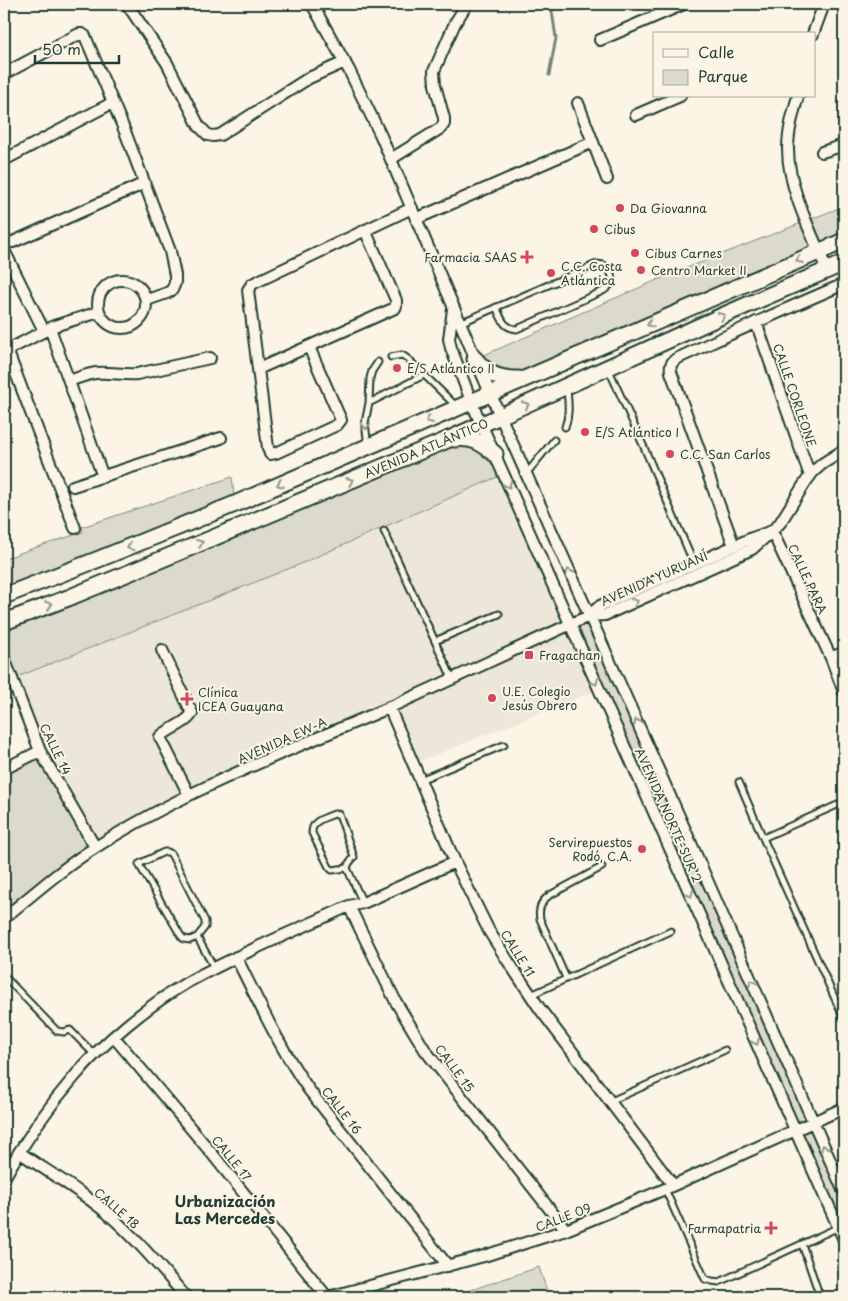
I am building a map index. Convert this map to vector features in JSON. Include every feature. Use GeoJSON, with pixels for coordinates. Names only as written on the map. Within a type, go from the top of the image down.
{"type":"FeatureCollection","features":[{"type":"Feature","properties":{"kind":"main road","name":"AVENIDA ATLÁNTICO"},"geometry":{"type":"LineString","coordinates":[[4,596],[235,504],[844,241]]}},
{"type":"Feature","properties":{"kind":"main road","name":"AVENIDA ATLÁNTICO"},"geometry":{"type":"LineString","coordinates":[[4,622],[68,598],[447,440],[844,263]]}},
{"type":"Feature","properties":{"kind":"main road"},"geometry":{"type":"LineString","coordinates":[[475,359],[490,374],[509,379],[523,379]]}},
{"type":"Feature","properties":{"kind":"main road"},"geometry":{"type":"LineString","coordinates":[[447,440],[465,438],[475,440],[485,445],[495,454]]}},
{"type":"Feature","properties":{"kind":"street"},"geometry":{"type":"LineString","coordinates":[[127,4],[167,63],[199,126],[213,136],[220,135],[309,78],[345,62]]}},
{"type":"Feature","properties":{"kind":"street","name":"AVENIDA NORTE-SUR 2"},"geometry":{"type":"LineString","coordinates":[[312,4],[345,62],[370,112],[500,416],[687,834],[844,1192]]}},
{"type":"Feature","properties":{"kind":"street"},"geometry":{"type":"LineString","coordinates":[[391,159],[441,128],[444,124],[443,110],[435,85],[434,70],[455,23],[467,4]]}},
{"type":"Feature","properties":{"kind":"street"},"geometry":{"type":"LineString","coordinates":[[600,40],[684,4]]}},
{"type":"Feature","properties":{"kind":"street"},"geometry":{"type":"LineString","coordinates":[[814,32],[824,4]]}},
{"type":"Feature","properties":{"kind":"street"},"geometry":{"type":"LineString","coordinates":[[4,74],[79,34],[85,36],[126,134],[170,250],[175,275],[175,283],[172,290],[147,300]]}},
{"type":"Feature","properties":{"kind":"street"},"geometry":{"type":"LineString","coordinates":[[636,115],[675,98]]}},
{"type":"Feature","properties":{"kind":"street"},"geometry":{"type":"LineString","coordinates":[[798,98],[788,141],[789,162],[800,207],[827,270]]}},
{"type":"Feature","properties":{"kind":"street"},"geometry":{"type":"LineString","coordinates":[[4,160],[112,103]]}},
{"type":"Feature","properties":{"kind":"street"},"geometry":{"type":"LineString","coordinates":[[578,103],[607,179]]}},
{"type":"Feature","properties":{"kind":"street"},"geometry":{"type":"LineString","coordinates":[[416,219],[593,142]]}},
{"type":"Feature","properties":{"kind":"street"},"geometry":{"type":"LineString","coordinates":[[822,152],[844,146]]}},
{"type":"Feature","properties":{"kind":"street"},"geometry":{"type":"LineString","coordinates":[[14,242],[145,183]]}},
{"type":"Feature","properties":{"kind":"street"},"geometry":{"type":"LineString","coordinates":[[309,347],[342,420],[337,425],[272,454],[268,452],[248,290],[250,286],[412,208]]}},
{"type":"Feature","properties":{"kind":"street"},"geometry":{"type":"LineString","coordinates":[[258,370],[392,310],[396,306],[396,300],[365,230]]}},
{"type":"Feature","properties":{"kind":"street"},"geometry":{"type":"LineString","coordinates":[[4,250],[47,330],[69,381],[103,476]]}},
{"type":"Feature","properties":{"kind":"street"},"geometry":{"type":"LineString","coordinates":[[123,279],[138,285],[144,292],[147,300],[144,316],[131,327],[116,328],[103,319],[99,312],[99,297],[102,290],[108,284],[115,281],[123,279]]}},
{"type":"Feature","properties":{"kind":"street"},"geometry":{"type":"LineString","coordinates":[[734,546],[670,366],[676,359],[844,284]]}},
{"type":"Feature","properties":{"kind":"street","name":"AVENIDA NORTE-SUR 2"},"geometry":{"type":"LineString","coordinates":[[454,309],[449,339],[464,404],[482,424],[844,1240]]}},
{"type":"Feature","properties":{"kind":"street"},"geometry":{"type":"LineString","coordinates":[[75,528],[5,351],[65,322],[99,312]]}},
{"type":"Feature","properties":{"kind":"street","name":"CALLE CORLEONE"},"geometry":{"type":"LineString","coordinates":[[756,322],[810,476]]}},
{"type":"Feature","properties":{"kind":"street"},"geometry":{"type":"LineString","coordinates":[[69,381],[87,374],[137,374],[210,358]]}},
{"type":"Feature","properties":{"kind":"street"},"geometry":{"type":"LineString","coordinates":[[73,486],[221,438]]}},
{"type":"Feature","properties":{"kind":"street","name":"AVENIDA YURUANÍ"},"geometry":{"type":"LineString","coordinates":[[589,616],[605,615],[672,589],[752,549],[780,523],[810,476],[822,464],[844,450]]}},
{"type":"Feature","properties":{"kind":"street","name":"AVENIDA YURUANÍ"},"geometry":{"type":"LineString","coordinates":[[589,616],[600,606],[752,538],[772,531]]}},
{"type":"Feature","properties":{"kind":"street","name":"CALLE PARA"},"geometry":{"type":"LineString","coordinates":[[772,531],[831,658],[844,692]]}},
{"type":"Feature","properties":{"kind":"street","name":"AVENIDA EW-A"},"geometry":{"type":"LineString","coordinates":[[4,918],[95,847],[145,818],[189,796],[389,708],[589,616]]}},
{"type":"Feature","properties":{"kind":"street"},"geometry":{"type":"LineString","coordinates":[[162,650],[192,713],[190,718],[165,732],[160,737],[189,796]]}},
{"type":"Feature","properties":{"kind":"street"},"geometry":{"type":"LineString","coordinates":[[831,658],[844,652]]}},
{"type":"Feature","properties":{"kind":"street","name":"CALLE 14"},"geometry":{"type":"LineString","coordinates":[[4,658],[40,751],[95,847]]}},
{"type":"Feature","properties":{"kind":"street","name":"CALLE 11"},"geometry":{"type":"LineString","coordinates":[[389,708],[456,862],[490,931],[530,995],[611,1101],[669,1187]]}},
{"type":"Feature","properties":{"kind":"street"},"geometry":{"type":"LineString","coordinates":[[4,768],[40,751]]}},
{"type":"Feature","properties":{"kind":"street"},"geometry":{"type":"LineString","coordinates":[[4,1178],[51,1105],[76,1074],[114,1037],[159,1001],[188,983],[236,958],[349,906],[363,903],[456,862]]}},
{"type":"Feature","properties":{"kind":"street","name":"CALLE 15"},"geometry":{"type":"LineString","coordinates":[[349,906],[396,1002],[425,1050],[566,1230]]}},
{"type":"Feature","properties":{"kind":"street","name":"CALLE 16"},"geometry":{"type":"LineString","coordinates":[[236,958],[271,1028],[309,1090],[448,1266]]}},
{"type":"Feature","properties":{"kind":"street","name":"CALLE 17"},"geometry":{"type":"LineString","coordinates":[[114,1037],[214,1156],[328,1297]]}},
{"type":"Feature","properties":{"kind":"street","name":"CALLE 09"},"geometry":{"type":"LineString","coordinates":[[328,1297],[484,1256],[566,1230],[669,1187],[844,1108]]}},
{"type":"Feature","properties":{"kind":"street","name":"CALLE 18"},"geometry":{"type":"LineString","coordinates":[[19,1152],[85,1196],[106,1213],[146,1252],[186,1297]]}},
{"type":"Feature","properties":{"kind":"lane"},"geometry":{"type":"LineString","coordinates":[[460,324],[496,308],[597,264],[604,265],[609,269],[612,276],[612,282],[603,291],[517,329],[505,325],[496,308]]}},
{"type":"Feature","properties":{"kind":"lane"},"geometry":{"type":"LineString","coordinates":[[390,357],[402,355],[424,375],[464,404]]}},
{"type":"Feature","properties":{"kind":"lane"},"geometry":{"type":"LineString","coordinates":[[368,446],[365,423],[369,404],[370,378],[378,362]]}},
{"type":"Feature","properties":{"kind":"lane"},"geometry":{"type":"LineString","coordinates":[[608,368],[643,444],[694,564]]}},
{"type":"Feature","properties":{"kind":"lane"},"geometry":{"type":"LineString","coordinates":[[369,404],[424,375]]}},
{"type":"Feature","properties":{"kind":"lane"},"geometry":{"type":"LineString","coordinates":[[565,427],[569,409],[567,386]]}},
{"type":"Feature","properties":{"kind":"lane"},"geometry":{"type":"LineString","coordinates":[[526,474],[554,440]]}},
{"type":"Feature","properties":{"kind":"lane"},"geometry":{"type":"LineString","coordinates":[[384,531],[452,678]]}},
{"type":"Feature","properties":{"kind":"lane"},"geometry":{"type":"LineString","coordinates":[[435,641],[499,614]]}},
{"type":"Feature","properties":{"kind":"lane"},"geometry":{"type":"LineString","coordinates":[[420,780],[504,745]]}},
{"type":"Feature","properties":{"kind":"lane"},"geometry":{"type":"LineString","coordinates":[[739,782],[844,1018]]}},
{"type":"Feature","properties":{"kind":"lane"},"geometry":{"type":"LineString","coordinates":[[763,838],[844,802]]}},
{"type":"Feature","properties":{"kind":"lane"},"geometry":{"type":"LineString","coordinates":[[347,868],[332,870],[329,867],[312,833],[314,822],[334,814],[339,814],[354,857],[347,868],[363,903]]}},
{"type":"Feature","properties":{"kind":"lane"},"geometry":{"type":"LineString","coordinates":[[164,852],[171,854],[205,921],[205,927],[197,937],[190,940],[184,939],[181,936],[141,868],[141,863],[164,852]]}},
{"type":"Feature","properties":{"kind":"lane"},"geometry":{"type":"LineString","coordinates":[[566,978],[540,919],[540,906],[546,897],[602,867]]}},
{"type":"Feature","properties":{"kind":"lane"},"geometry":{"type":"LineString","coordinates":[[530,995],[671,931]]}},
{"type":"Feature","properties":{"kind":"lane"},"geometry":{"type":"LineString","coordinates":[[197,937],[214,969]]}},
{"type":"Feature","properties":{"kind":"lane"},"geometry":{"type":"LineString","coordinates":[[4,976],[57,1031],[64,1032],[70,1030],[95,1055]]}},
{"type":"Feature","properties":{"kind":"lane"},"geometry":{"type":"LineString","coordinates":[[611,1101],[725,1050]]}},
{"type":"Feature","properties":{"kind":"lane"},"geometry":{"type":"LineString","coordinates":[[669,1187],[705,1278],[708,1280],[719,1282],[839,1227]]}},
{"type":"Feature","properties":{"kind":"lane"},"geometry":{"type":"LineString","coordinates":[[802,1244],[820,1297]]}},
{"type":"Feature","properties":{"kind":"shaded area"},"geometry":{"type":"Polygon","coordinates":[[[504,474],[599,689],[413,764],[389,708],[217,782],[95,847],[40,751],[12,679],[298,565],[504,474]]]}},
{"type":"Feature","properties":{"kind":"green space"},"geometry":{"type":"Polygon","coordinates":[[[844,206],[844,241],[523,379],[475,359],[664,277],[844,206]]]}},
{"type":"Feature","properties":{"kind":"green space"},"geometry":{"type":"Polygon","coordinates":[[[447,440],[475,440],[504,474],[298,565],[12,679],[4,665],[4,622],[447,440]]]}},
{"type":"Feature","properties":{"kind":"green space"},"geometry":{"type":"Polygon","coordinates":[[[232,477],[235,504],[4,596],[4,559],[83,532],[82,527],[232,477]]]}},
{"type":"Feature","properties":{"kind":"green space"},"geometry":{"type":"Polygon","coordinates":[[[589,616],[844,1192],[844,1240],[570,625],[589,616]]]}},
{"type":"Feature","properties":{"kind":"green space"},"geometry":{"type":"Polygon","coordinates":[[[40,751],[95,847],[4,918],[4,769],[40,751]]]}},
{"type":"Feature","properties":{"kind":"green space"},"geometry":{"type":"Polygon","coordinates":[[[539,1267],[549,1297],[450,1297],[539,1267]]]}},
{"type":"Feature","properties":{"kind":"waterway"},"geometry":{"type":"LineString","coordinates":[[549,75],[556,38],[551,4]]}},
{"type":"Feature","properties":{"kind":"place","name":"Da Giovanna"},"geometry":{"type":"Point","coordinates":[620,208]}},
{"type":"Feature","properties":{"kind":"place","name":"Cibus"},"geometry":{"type":"Point","coordinates":[594,229]}},
{"type":"Feature","properties":{"kind":"place","name":"Cibus Carnes"},"geometry":{"type":"Point","coordinates":[635,253]}},
{"type":"Feature","properties":{"kind":"place","name":"Farmacia SAAS"},"geometry":{"type":"Point","coordinates":[527,257]}},
{"type":"Feature","properties":{"kind":"place","name":"Centro Market II"},"geometry":{"type":"Point","coordinates":[641,270]}},
{"type":"Feature","properties":{"kind":"place","name":"C.C. Costa Atlántica"},"geometry":{"type":"Point","coordinates":[551,273]}},
{"type":"Feature","properties":{"kind":"place","name":"E/S Atlántico II"},"geometry":{"type":"Point","coordinates":[397,368]}},
{"type":"Feature","properties":{"kind":"place","name":"E/S Atlántico I"},"geometry":{"type":"Point","coordinates":[585,432]}},
{"type":"Feature","properties":{"kind":"place","name":"C.C. San Carlos"},"geometry":{"type":"Point","coordinates":[670,454]}},
{"type":"Feature","properties":{"kind":"place","name":"Fragachan"},"geometry":{"type":"Point","coordinates":[529,655]}},
{"type":"Feature","properties":{"kind":"place","name":"U.E. Colegio Jesús Obrero"},"geometry":{"type":"Point","coordinates":[492,698]}},
{"type":"Feature","properties":{"kind":"place","name":"Clínica ICEA Guayana"},"geometry":{"type":"Point","coordinates":[187,699]}},
{"type":"Feature","properties":{"kind":"place","name":"Servirepuestos Rodó, C.A."},"geometry":{"type":"Point","coordinates":[642,849]}},
{"type":"Feature","properties":{"kind":"place","name":"Farmapatria"},"geometry":{"type":"Point","coordinates":[771,1228]}},
{"type":"Feature","properties":{"kind":"district","name":"Urbanización Las Mercedes"},"geometry":{"type":"Point","coordinates":[225,1208]}}]}
